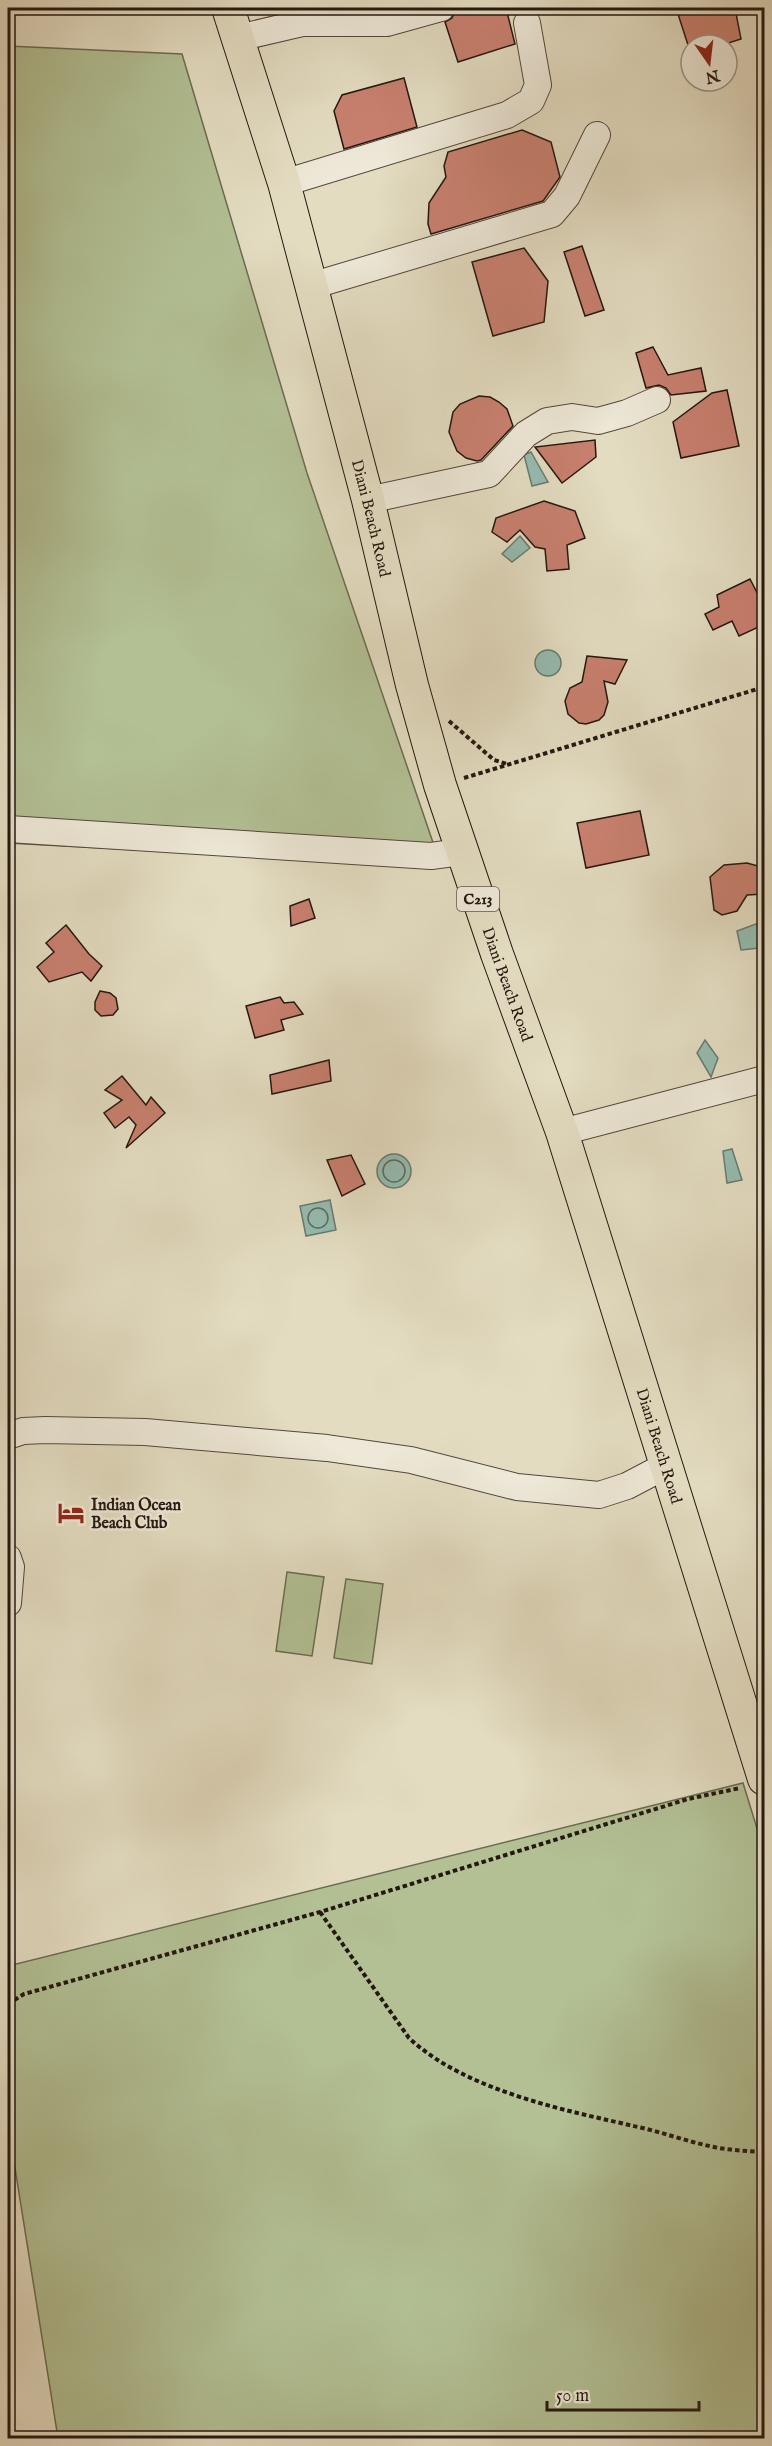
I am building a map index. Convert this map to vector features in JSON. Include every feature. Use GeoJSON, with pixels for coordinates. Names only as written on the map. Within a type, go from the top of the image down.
{"type":"FeatureCollection","features":[{"type":"Feature","properties":{"kind":"main road","name":"Diani Beach Road"},"geometry":{"type":"LineString","coordinates":[[228,8],[284,183],[368,500],[411,685],[440,785],[461,852],[562,1132],[667,1465],[754,1784]]}},
{"type":"Feature","properties":{"kind":"street"},"geometry":{"type":"LineString","coordinates":[[238,38],[302,23],[387,23],[441,8]]}},
{"type":"Feature","properties":{"kind":"street"},"geometry":{"type":"LineString","coordinates":[[284,183],[507,115],[531,101],[538,85],[527,23]]}},
{"type":"Feature","properties":{"kind":"street"},"geometry":{"type":"LineString","coordinates":[[311,286],[552,214],[567,196],[597,135]]}},
{"type":"Feature","properties":{"kind":"street"},"geometry":{"type":"LineString","coordinates":[[368,500],[489,474],[526,434],[547,421],[572,417],[598,421],[627,413],[657,400]]}},
{"type":"Feature","properties":{"kind":"street"},"geometry":{"type":"LineString","coordinates":[[8,829],[431,856],[461,852]]}},
{"type":"Feature","properties":{"kind":"street"},"geometry":{"type":"LineString","coordinates":[[562,1132],[765,1079]]}},
{"type":"Feature","properties":{"kind":"street"},"geometry":{"type":"LineString","coordinates":[[8,1436],[23,1431],[145,1432],[327,1448],[411,1460],[517,1487],[599,1495],[627,1486],[667,1465]]}},
{"type":"Feature","properties":{"kind":"street"},"geometry":{"type":"LineString","coordinates":[[8,1558],[11,1568],[8,1603]]}},
{"type":"Feature","properties":{"kind":"path"},"geometry":{"type":"LineString","coordinates":[[440,785],[765,687]]}},
{"type":"Feature","properties":{"kind":"path"},"geometry":{"type":"LineString","coordinates":[[443,716],[494,760],[508,765]]}},
{"type":"Feature","properties":{"kind":"path"},"geometry":{"type":"LineString","coordinates":[[8,2004],[24,1994],[320,1912],[688,1799],[754,1784]]}},
{"type":"Feature","properties":{"kind":"path"},"geometry":{"type":"LineString","coordinates":[[320,1912],[409,2038],[427,2055],[453,2069],[512,2093],[575,2113],[641,2127],[708,2146],[765,2152]]}},
{"type":"Feature","properties":{"kind":"green space"},"geometry":{"type":"Polygon","coordinates":[[[8,46],[182,54],[307,473],[441,866],[8,843],[8,46]]]}},
{"type":"Feature","properties":{"kind":"green space"},"geometry":{"type":"Polygon","coordinates":[[[287,1572],[324,1577],[312,1656],[276,1651],[287,1572]]]}},
{"type":"Feature","properties":{"kind":"green space"},"geometry":{"type":"Polygon","coordinates":[[[346,1579],[383,1584],[372,1664],[334,1658],[346,1579]]]}},
{"type":"Feature","properties":{"kind":"green space"},"geometry":{"type":"Polygon","coordinates":[[[743,1783],[764,1851],[764,2438],[58,2438],[8,2124],[8,1966],[743,1783]]]}},
{"type":"Feature","properties":{"kind":"water"},"geometry":{"type":"Polygon","coordinates":[[[531,452],[548,482],[532,486],[524,455],[531,452]]]}},
{"type":"Feature","properties":{"kind":"water"},"geometry":{"type":"Polygon","coordinates":[[[520,536],[530,548],[512,562],[502,554],[520,536]]]}},
{"type":"Feature","properties":{"kind":"water"},"geometry":{"type":"Polygon","coordinates":[[[548,650],[557,654],[561,663],[557,672],[548,676],[539,672],[535,663],[539,654],[548,650]]]}},
{"type":"Feature","properties":{"kind":"water"},"geometry":{"type":"Polygon","coordinates":[[[764,921],[764,945],[760,948],[741,950],[737,931],[764,921]]]}},
{"type":"Feature","properties":{"kind":"water"},"geometry":{"type":"Polygon","coordinates":[[[705,1040],[718,1058],[711,1077],[697,1053],[705,1040]]]}},
{"type":"Feature","properties":{"kind":"water"},"geometry":{"type":"Polygon","coordinates":[[[732,1149],[742,1180],[727,1183],[723,1151],[732,1149]]]}},
{"type":"Feature","properties":{"kind":"water"},"geometry":{"type":"Polygon","coordinates":[[[394,1154],[406,1159],[411,1171],[406,1183],[394,1188],[382,1183],[377,1171],[382,1159],[394,1154]]]}},
{"type":"Feature","properties":{"kind":"water"},"geometry":{"type":"Polygon","coordinates":[[[330,1200],[336,1230],[306,1236],[300,1206],[330,1200]]]}},
{"type":"Feature","properties":{"kind":"building"},"geometry":{"type":"Polygon","coordinates":[[[456,8],[506,8],[515,44],[458,62],[445,22],[452,18],[456,8]]]}},
{"type":"Feature","properties":{"kind":"building"},"geometry":{"type":"Polygon","coordinates":[[[703,8],[735,8],[741,39],[739,40],[739,33],[684,33],[678,14],[703,8]]]}},
{"type":"Feature","properties":{"kind":"building"},"geometry":{"type":"Polygon","coordinates":[[[404,78],[417,127],[344,149],[334,111],[342,95],[404,78]]]}},
{"type":"Feature","properties":{"kind":"building"},"geometry":{"type":"Polygon","coordinates":[[[522,130],[551,142],[560,177],[543,201],[431,234],[428,224],[429,203],[446,177],[444,166],[448,152],[522,130]]]}},
{"type":"Feature","properties":{"kind":"building"},"geometry":{"type":"Polygon","coordinates":[[[582,246],[604,310],[585,316],[564,252],[582,246]]]}},
{"type":"Feature","properties":{"kind":"building"},"geometry":{"type":"Polygon","coordinates":[[[524,248],[548,281],[544,322],[493,336],[472,262],[524,248]]]}},
{"type":"Feature","properties":{"kind":"building"},"geometry":{"type":"Polygon","coordinates":[[[653,347],[668,375],[701,368],[706,391],[671,395],[666,388],[659,385],[646,388],[636,353],[653,347]]]}},
{"type":"Feature","properties":{"kind":"building"},"geometry":{"type":"Polygon","coordinates":[[[727,390],[739,446],[681,458],[673,422],[712,393],[727,390]]]}},
{"type":"Feature","properties":{"kind":"building"},"geometry":{"type":"Polygon","coordinates":[[[479,396],[490,397],[507,409],[513,426],[481,460],[477,461],[466,458],[457,451],[449,432],[453,412],[460,404],[479,396]]]}},
{"type":"Feature","properties":{"kind":"building"},"geometry":{"type":"Polygon","coordinates":[[[595,440],[596,457],[562,483],[535,447],[595,440]]]}},
{"type":"Feature","properties":{"kind":"building"},"geometry":{"type":"Polygon","coordinates":[[[544,501],[575,511],[585,538],[567,545],[569,569],[547,571],[545,549],[535,547],[520,530],[507,542],[492,532],[496,518],[544,501]]]}},
{"type":"Feature","properties":{"kind":"building"},"geometry":{"type":"Polygon","coordinates":[[[750,579],[765,608],[765,624],[739,636],[732,621],[713,630],[705,614],[719,607],[717,595],[750,579]]]}},
{"type":"Feature","properties":{"kind":"building"},"geometry":{"type":"Polygon","coordinates":[[[587,656],[627,660],[615,684],[604,681],[608,702],[604,715],[599,720],[586,724],[579,723],[568,714],[565,701],[570,688],[582,682],[587,656]]]}},
{"type":"Feature","properties":{"kind":"building"},"geometry":{"type":"Polygon","coordinates":[[[640,811],[649,855],[586,868],[577,823],[640,811]]]}},
{"type":"Feature","properties":{"kind":"building"},"geometry":{"type":"Polygon","coordinates":[[[747,863],[765,868],[765,894],[747,895],[737,911],[722,915],[714,910],[710,877],[724,865],[747,863]]]}},
{"type":"Feature","properties":{"kind":"building"},"geometry":{"type":"Polygon","coordinates":[[[309,899],[315,918],[291,926],[290,906],[309,899]]]}},
{"type":"Feature","properties":{"kind":"building"},"geometry":{"type":"Polygon","coordinates":[[[66,925],[89,954],[102,966],[91,981],[82,972],[49,982],[37,967],[54,952],[46,943],[66,925]]]}},
{"type":"Feature","properties":{"kind":"building"},"geometry":{"type":"Polygon","coordinates":[[[100,991],[110,993],[116,998],[118,1009],[113,1015],[101,1016],[95,1010],[95,1002],[100,991]]]}},
{"type":"Feature","properties":{"kind":"building"},"geometry":{"type":"Polygon","coordinates":[[[280,997],[284,1003],[294,1002],[303,1014],[281,1020],[284,1030],[255,1038],[246,1006],[280,997]]]}},
{"type":"Feature","properties":{"kind":"building"},"geometry":{"type":"Polygon","coordinates":[[[329,1060],[331,1081],[272,1094],[270,1075],[329,1060]]]}},
{"type":"Feature","properties":{"kind":"building"},"geometry":{"type":"Polygon","coordinates":[[[122,1076],[146,1105],[151,1097],[165,1113],[126,1148],[136,1125],[129,1117],[115,1128],[104,1113],[122,1100],[105,1090],[122,1076]]]}},
{"type":"Feature","properties":{"kind":"building"},"geometry":{"type":"Polygon","coordinates":[[[351,1155],[365,1184],[342,1196],[327,1160],[351,1155]]]}},
{"type":"Feature","properties":{"kind":"place","name":"Indian Ocean Beach Club"},"geometry":{"type":"Point","coordinates":[71,1513]}}]}
